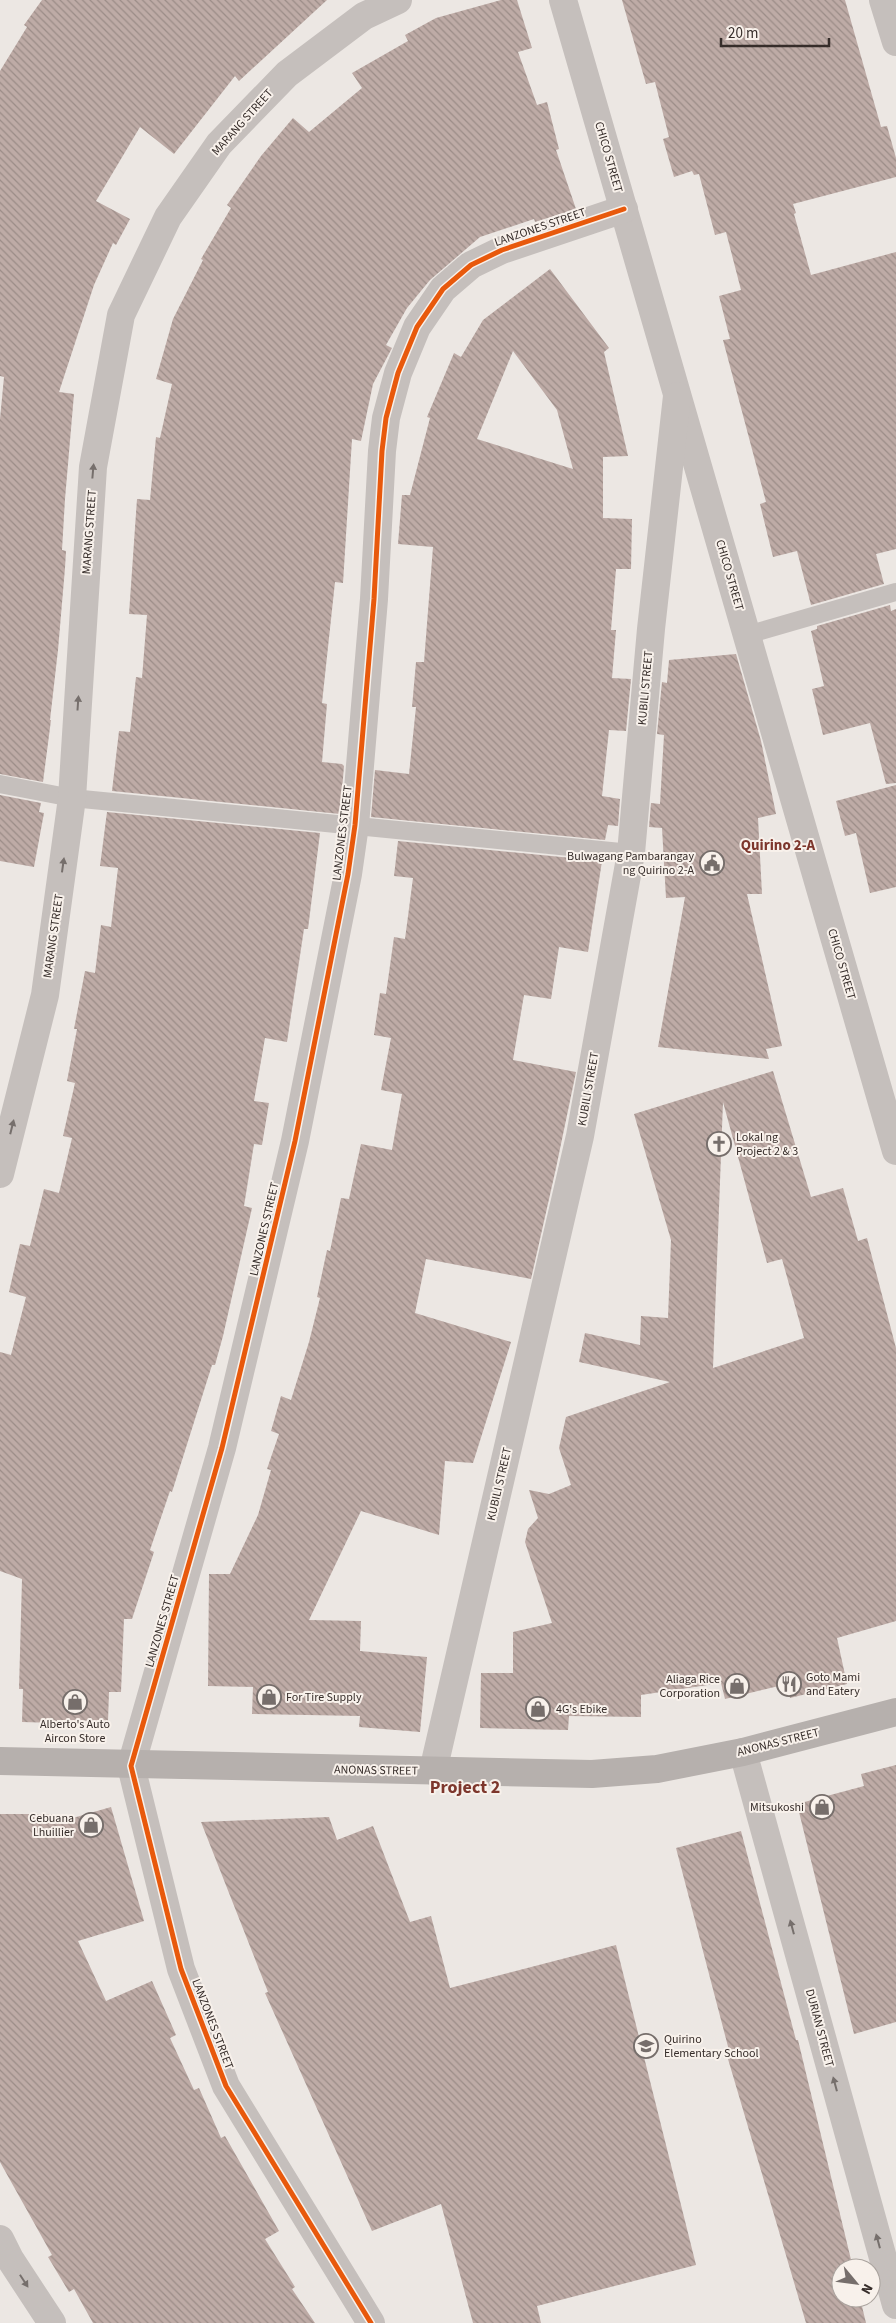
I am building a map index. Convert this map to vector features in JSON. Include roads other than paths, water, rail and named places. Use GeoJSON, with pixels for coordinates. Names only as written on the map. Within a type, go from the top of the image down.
{"type":"FeatureCollection","features":[{"type":"Feature","properties":{"kind":"main road","name":"ANONAS STREET"},"geometry":{"type":"LineString","coordinates":[[0,1761],[131,1766],[592,1774],[657,1769],[743,1752],[896,1712]]}},
{"type":"Feature","properties":{"kind":"street","name":"MARANG STREET"},"geometry":{"type":"LineString","coordinates":[[0,1174],[45,995],[72,798],[93,467],[121,315],[168,217],[219,144],[286,74],[364,16],[398,0]]}},
{"type":"Feature","properties":{"kind":"street","name":"CHICO STREET"},"geometry":{"type":"LineString","coordinates":[[563,0],[896,1151]]}},
{"type":"Feature","properties":{"kind":"street"},"geometry":{"type":"LineString","coordinates":[[884,0],[896,42]]}},
{"type":"Feature","properties":{"kind":"street","name":"LANZONES STREET"},"geometry":{"type":"LineString","coordinates":[[367,2322],[226,2086],[181,1969],[131,1766],[225,1439],[295,1141],[348,874],[355,826],[374,600],[382,451],[386,418],[398,373],[417,328],[443,288],[471,265],[502,250],[624,209]]}},
{"type":"Feature","properties":{"kind":"street","name":"KUBILI STREET"},"geometry":{"type":"LineString","coordinates":[[433,1771],[580,1136],[630,854],[651,629],[678,396]]}},
{"type":"Feature","properties":{"kind":"street","name":"DURIAN STREET"},"geometry":{"type":"LineString","coordinates":[[743,1752],[896,2304]]}},
{"type":"Feature","properties":{"kind":"street"},"geometry":{"type":"LineString","coordinates":[[0,2239],[10,2259],[52,2323]]}},
{"type":"Feature","properties":{"kind":"lane"},"geometry":{"type":"LineString","coordinates":[[747,635],[896,592]]}},
{"type":"Feature","properties":{"kind":"lane"},"geometry":{"type":"LineString","coordinates":[[0,784],[72,798],[630,854]]}},
{"type":"Feature","properties":{"kind":"place","name":"Bulwagang Pambarangay ng Quirino 2-A"},"geometry":{"type":"Point","coordinates":[712,863]}},
{"type":"Feature","properties":{"kind":"place","name":"Lokal ng Project 2 & 3"},"geometry":{"type":"Point","coordinates":[719,1144]}},
{"type":"Feature","properties":{"kind":"place","name":"Goto Mami and Eatery"},"geometry":{"type":"Point","coordinates":[789,1684]}},
{"type":"Feature","properties":{"kind":"place","name":"Aliaga Rice Corporation"},"geometry":{"type":"Point","coordinates":[737,1686]}},
{"type":"Feature","properties":{"kind":"place","name":"For Tire Supply"},"geometry":{"type":"Point","coordinates":[269,1697]}},
{"type":"Feature","properties":{"kind":"place","name":"Alberto's Auto Aircon Store"},"geometry":{"type":"Point","coordinates":[75,1702]}},
{"type":"Feature","properties":{"kind":"place","name":"4G's Ebike"},"geometry":{"type":"Point","coordinates":[538,1709]}},
{"type":"Feature","properties":{"kind":"place","name":"Mitsukoshi"},"geometry":{"type":"Point","coordinates":[822,1807]}},
{"type":"Feature","properties":{"kind":"place","name":"Cebuana Lhuillier"},"geometry":{"type":"Point","coordinates":[91,1825]}},
{"type":"Feature","properties":{"kind":"place","name":"Quirino Elementary School"},"geometry":{"type":"Point","coordinates":[646,2046]}},
{"type":"Feature","properties":{"kind":"district","name":"Quirino 2-A"},"geometry":{"type":"Point","coordinates":[778,845]}},
{"type":"Feature","properties":{"kind":"district","name":"Project 2"},"geometry":{"type":"Point","coordinates":[465,1787]}}]}
